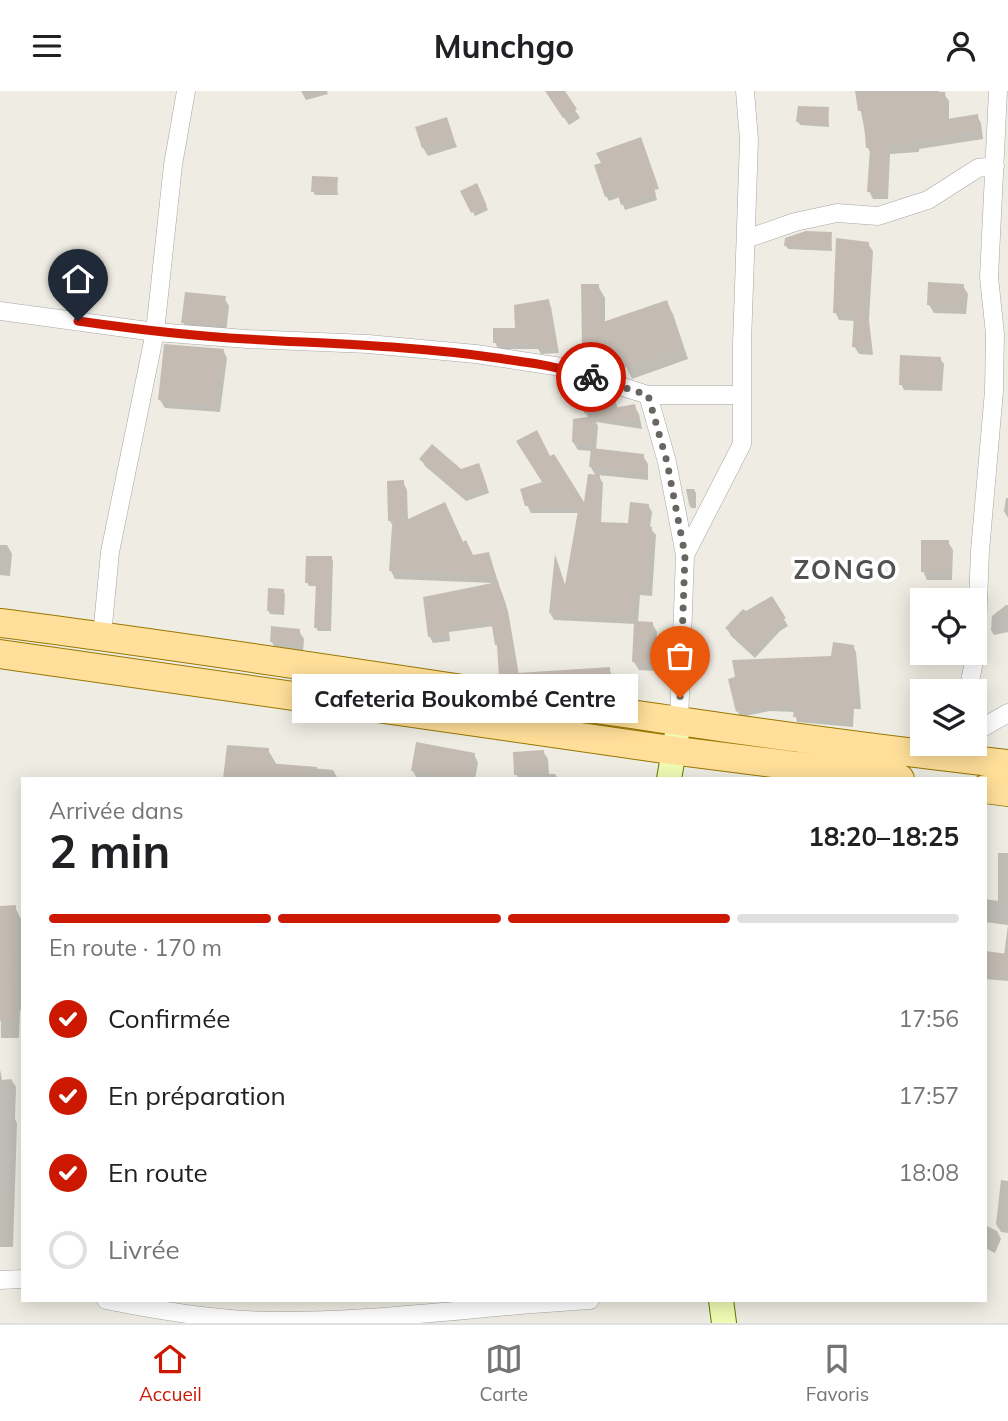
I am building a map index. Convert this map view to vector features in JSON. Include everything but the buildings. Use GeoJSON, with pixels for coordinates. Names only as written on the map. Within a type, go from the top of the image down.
{"type":"FeatureCollection","features":[{"type":"Feature","properties":{"kind":"main road"},"geometry":{"type":"LineString","coordinates":[[0,623],[679,722],[910,752]]}},
{"type":"Feature","properties":{"kind":"main road"},"geometry":{"type":"LineString","coordinates":[[0,654],[674,751],[884,777]]}},
{"type":"Feature","properties":{"kind":"main road"},"geometry":{"type":"LineString","coordinates":[[669,777],[679,722]]}},
{"type":"Feature","properties":{"kind":"main road"},"geometry":{"type":"LineString","coordinates":[[982,756],[1008,764]]}},
{"type":"Feature","properties":{"kind":"main road"},"geometry":{"type":"LineString","coordinates":[[987,789],[1008,792]]}},
{"type":"Feature","properties":{"kind":"main road"},"geometry":{"type":"LineString","coordinates":[[721,1302],[724,1323]]}},
{"type":"Feature","properties":{"kind":"street"},"geometry":{"type":"LineString","coordinates":[[102,636],[110,552],[155,332],[173,165],[186,91]]}},
{"type":"Feature","properties":{"kind":"street"},"geometry":{"type":"LineString","coordinates":[[685,555],[742,444],[749,140],[745,91]]}},
{"type":"Feature","properties":{"kind":"street"},"geometry":{"type":"LineString","coordinates":[[970,679],[976,652],[979,551],[993,391],[995,334],[989,278],[998,91]]}},
{"type":"Feature","properties":{"kind":"street"},"geometry":{"type":"LineString","coordinates":[[746,239],[795,222],[837,213],[878,216],[928,200],[978,168],[995,166]]}},
{"type":"Feature","properties":{"kind":"street"},"geometry":{"type":"LineString","coordinates":[[0,311],[155,332],[368,344],[476,355],[561,367],[648,395],[742,395]]}},
{"type":"Feature","properties":{"kind":"street"},"geometry":{"type":"LineString","coordinates":[[648,395],[667,462],[685,555],[679,722]]}},
{"type":"Feature","properties":{"kind":"street"},"geometry":{"type":"LineString","coordinates":[[987,725],[1008,713]]}},
{"type":"Feature","properties":{"kind":"street"},"geometry":{"type":"LineString","coordinates":[[0,1280],[21,1279]]}},
{"type":"Feature","properties":{"kind":"street"},"geometry":{"type":"LineString","coordinates":[[116,1302],[165,1312],[269,1321],[517,1315],[580,1302]]}},
{"type":"Feature","properties":{"kind":"way so far"},"geometry":{"type":"LineString","coordinates":[[591,377],[648,395],[667,462],[685,555],[680,698]]}},
{"type":"Feature","properties":{"kind":"place","name":"Cafeteria Boukombé Centre"},"geometry":{"type":"Point","coordinates":[680,698]}},
{"type":"Feature","properties":{"kind":"district","name":"ZONGO"},"geometry":{"type":"Point","coordinates":[846,569]}},
{"type":"Feature","properties":{"kind":"route"},"geometry":{"type":"LineString","coordinates":[[78,321],[178,334],[368,344],[476,355],[561,367],[591,377]]}}]}
